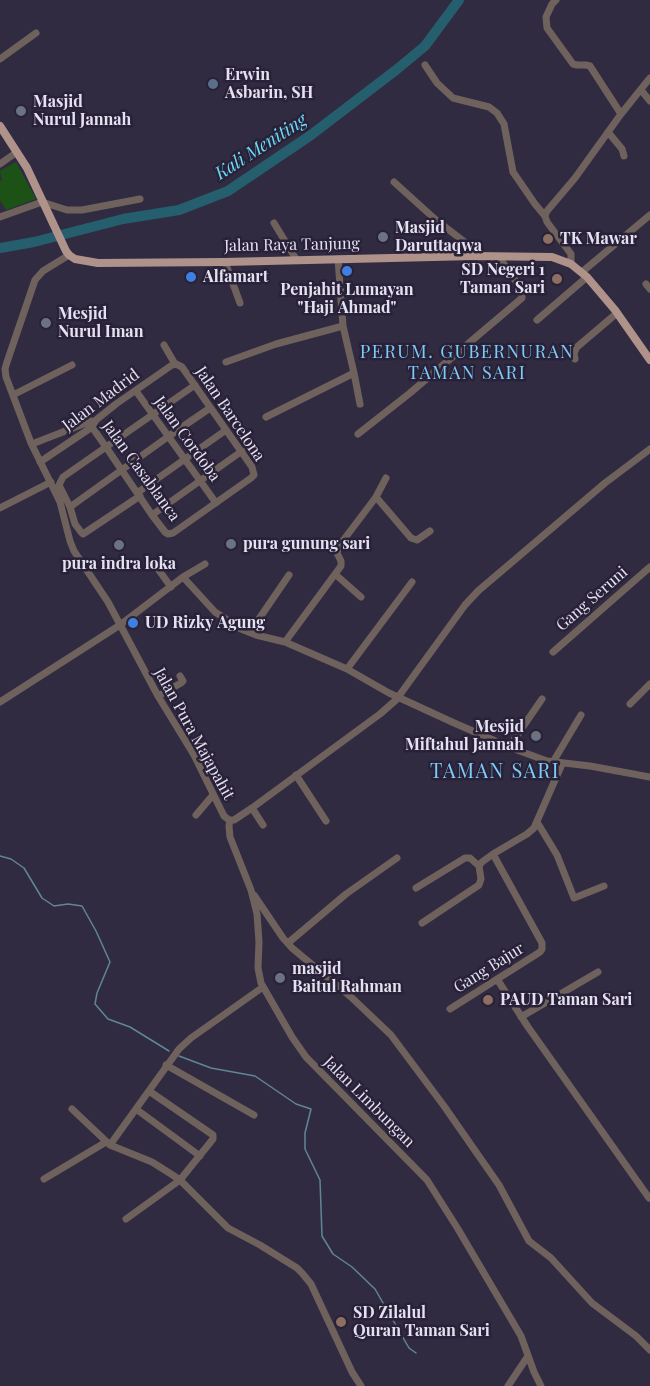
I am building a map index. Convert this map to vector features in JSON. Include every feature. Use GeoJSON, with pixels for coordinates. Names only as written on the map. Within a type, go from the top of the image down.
{"type":"FeatureCollection","features":[{"type":"Feature","properties":{"kind":"main road"},"geometry":{"type":"LineString","coordinates":[[0,126],[27,168],[69,255]]}},
{"type":"Feature","properties":{"kind":"main road","name":"Jalan Raya Tanjung"},"geometry":{"type":"LineString","coordinates":[[69,255],[79,260],[98,263],[483,256],[552,257],[571,264],[584,274],[617,313],[650,360]]}},
{"type":"Feature","properties":{"kind":"street"},"geometry":{"type":"LineString","coordinates":[[556,0],[552,3],[546,17],[547,28],[573,64],[590,66],[621,114]]}},
{"type":"Feature","properties":{"kind":"street"},"geometry":{"type":"LineString","coordinates":[[0,59],[36,33]]}},
{"type":"Feature","properties":{"kind":"street"},"geometry":{"type":"LineString","coordinates":[[425,65],[437,83],[453,98],[489,107],[497,113],[504,124],[513,172],[571,254],[571,264]]}},
{"type":"Feature","properties":{"kind":"street"},"geometry":{"type":"LineString","coordinates":[[545,216],[548,209],[575,178],[650,78]]}},
{"type":"Feature","properties":{"kind":"street"},"geometry":{"type":"LineString","coordinates":[[641,90],[650,101]]}},
{"type":"Feature","properties":{"kind":"street"},"geometry":{"type":"LineString","coordinates":[[608,132],[622,149],[624,156]]}},
{"type":"Feature","properties":{"kind":"street"},"geometry":{"type":"LineString","coordinates":[[0,164],[17,152]]}},
{"type":"Feature","properties":{"kind":"street"},"geometry":{"type":"LineString","coordinates":[[394,182],[436,220],[483,256]]}},
{"type":"Feature","properties":{"kind":"street"},"geometry":{"type":"LineString","coordinates":[[0,217],[42,202],[67,210],[82,210],[140,199]]}},
{"type":"Feature","properties":{"kind":"street"},"geometry":{"type":"LineString","coordinates":[[537,320],[650,215]]}},
{"type":"Feature","properties":{"kind":"street"},"geometry":{"type":"LineString","coordinates":[[274,223],[296,259]]}},
{"type":"Feature","properties":{"kind":"street","name":"Jalan Pura Majapahit"},"geometry":{"type":"LineString","coordinates":[[69,255],[43,271],[35,280],[3,366],[6,377],[32,444],[63,512],[72,546],[108,602],[158,696],[194,754],[224,816],[230,820],[252,808],[380,714],[399,697],[465,605],[478,591],[597,490],[650,449]]}},
{"type":"Feature","properties":{"kind":"street"},"geometry":{"type":"LineString","coordinates":[[358,434],[522,298],[522,290],[499,257]]}},
{"type":"Feature","properties":{"kind":"street"},"geometry":{"type":"LineString","coordinates":[[338,259],[343,326],[360,404]]}},
{"type":"Feature","properties":{"kind":"street"},"geometry":{"type":"LineString","coordinates":[[225,262],[240,303]]}},
{"type":"Feature","properties":{"kind":"street"},"geometry":{"type":"LineString","coordinates":[[575,359],[574,352],[578,345],[617,313]]}},
{"type":"Feature","properties":{"kind":"street"},"geometry":{"type":"LineString","coordinates":[[226,362],[276,344],[343,326]]}},
{"type":"Feature","properties":{"kind":"street","name":"Jalan Barcelona"},"geometry":{"type":"LineString","coordinates":[[164,345],[253,468],[254,473],[251,478],[216,502]]}},
{"type":"Feature","properties":{"kind":"street","name":"Jalan Madrid"},"geometry":{"type":"LineString","coordinates":[[40,462],[136,391],[177,364]]}},
{"type":"Feature","properties":{"kind":"street"},"geometry":{"type":"LineString","coordinates":[[13,395],[72,365]]}},
{"type":"Feature","properties":{"kind":"street"},"geometry":{"type":"LineString","coordinates":[[266,417],[354,373]]}},
{"type":"Feature","properties":{"kind":"street"},"geometry":{"type":"LineString","coordinates":[[195,385],[60,481],[59,485],[77,527],[82,533],[86,532],[226,430]]}},
{"type":"Feature","properties":{"kind":"street","name":"Jalan Cordoba"},"geometry":{"type":"LineString","coordinates":[[136,391],[168,436],[182,461],[216,502]]}},
{"type":"Feature","properties":{"kind":"street"},"geometry":{"type":"LineString","coordinates":[[70,507],[210,408]]}},
{"type":"Feature","properties":{"kind":"street"},"geometry":{"type":"LineString","coordinates":[[32,444],[92,423]]}},
{"type":"Feature","properties":{"kind":"street","name":"Jalan Casablanca"},"geometry":{"type":"LineString","coordinates":[[92,423],[104,448],[165,532],[172,534],[216,502]]}},
{"type":"Feature","properties":{"kind":"street"},"geometry":{"type":"LineString","coordinates":[[42,440],[48,456]]}},
{"type":"Feature","properties":{"kind":"street"},"geometry":{"type":"LineString","coordinates":[[152,515],[242,451]]}},
{"type":"Feature","properties":{"kind":"street"},"geometry":{"type":"LineString","coordinates":[[285,642],[341,565],[337,553],[340,544],[376,497],[386,478]]}},
{"type":"Feature","properties":{"kind":"street"},"geometry":{"type":"LineString","coordinates":[[0,508],[51,482]]}},
{"type":"Feature","properties":{"kind":"street"},"geometry":{"type":"LineString","coordinates":[[376,497],[411,538],[417,540],[430,531]]}},
{"type":"Feature","properties":{"kind":"street"},"geometry":{"type":"LineString","coordinates":[[153,562],[171,587]]}},
{"type":"Feature","properties":{"kind":"street"},"geometry":{"type":"LineString","coordinates":[[0,702],[120,625],[183,577],[205,564]]}},
{"type":"Feature","properties":{"kind":"street","name":"Gang Seruni"},"geometry":{"type":"LineString","coordinates":[[553,652],[650,567]]}},
{"type":"Feature","properties":{"kind":"street"},"geometry":{"type":"LineString","coordinates":[[335,574],[361,597]]}},
{"type":"Feature","properties":{"kind":"street"},"geometry":{"type":"LineString","coordinates":[[250,632],[289,575]]}},
{"type":"Feature","properties":{"kind":"street"},"geometry":{"type":"LineString","coordinates":[[183,577],[215,612],[232,624],[285,642],[347,669],[399,697],[509,747],[539,759],[562,764],[590,766],[650,777]]}},
{"type":"Feature","properties":{"kind":"street"},"geometry":{"type":"LineString","coordinates":[[347,669],[412,582]]}},
{"type":"Feature","properties":{"kind":"street"},"geometry":{"type":"LineString","coordinates":[[158,696],[181,683],[183,681],[180,676]]}},
{"type":"Feature","properties":{"kind":"street"},"geometry":{"type":"LineString","coordinates":[[630,704],[650,684]]}},
{"type":"Feature","properties":{"kind":"street"},"geometry":{"type":"LineString","coordinates":[[509,747],[542,699]]}},
{"type":"Feature","properties":{"kind":"street"},"geometry":{"type":"LineString","coordinates":[[553,762],[581,715]]}},
{"type":"Feature","properties":{"kind":"street"},"geometry":{"type":"LineString","coordinates":[[479,866],[493,854],[534,828],[562,764]]}},
{"type":"Feature","properties":{"kind":"street"},"geometry":{"type":"LineString","coordinates":[[296,776],[327,821]]}},
{"type":"Feature","properties":{"kind":"street"},"geometry":{"type":"LineString","coordinates":[[196,815],[213,795]]}},
{"type":"Feature","properties":{"kind":"street"},"geometry":{"type":"LineString","coordinates":[[252,808],[263,825]]}},
{"type":"Feature","properties":{"kind":"street","name":"Jalan Limbungan"},"geometry":{"type":"LineString","coordinates":[[230,820],[230,837],[251,890],[257,914],[258,973],[263,987],[292,1037],[310,1062],[427,1180],[521,1336],[541,1386]]}},
{"type":"Feature","properties":{"kind":"street"},"geometry":{"type":"LineString","coordinates":[[537,822],[557,855],[574,898],[604,886]]}},
{"type":"Feature","properties":{"kind":"street","name":"Gang Bajur"},"geometry":{"type":"LineString","coordinates":[[450,1009],[540,952],[543,946],[493,854]]}},
{"type":"Feature","properties":{"kind":"street"},"geometry":{"type":"LineString","coordinates":[[288,943],[346,894],[397,858]]}},
{"type":"Feature","properties":{"kind":"street"},"geometry":{"type":"LineString","coordinates":[[416,888],[465,858],[471,859],[479,866],[481,879],[479,885],[422,923]]}},
{"type":"Feature","properties":{"kind":"street"},"geometry":{"type":"LineString","coordinates":[[251,890],[288,943],[391,1035],[499,1185],[529,1241],[551,1258],[592,1304],[636,1336],[650,1350]]}},
{"type":"Feature","properties":{"kind":"street"},"geometry":{"type":"LineString","coordinates":[[521,1017],[598,972]]}},
{"type":"Feature","properties":{"kind":"street"},"geometry":{"type":"LineString","coordinates":[[497,979],[521,1017],[649,1198]]}},
{"type":"Feature","properties":{"kind":"street"},"geometry":{"type":"LineString","coordinates":[[44,1179],[108,1143],[136,1109],[173,1055],[185,1043],[263,987]]}},
{"type":"Feature","properties":{"kind":"street"},"geometry":{"type":"LineString","coordinates":[[166,1065],[254,1116]]}},
{"type":"Feature","properties":{"kind":"street"},"geometry":{"type":"LineString","coordinates":[[126,1219],[180,1180],[213,1138],[213,1135],[149,1091]]}},
{"type":"Feature","properties":{"kind":"street"},"geometry":{"type":"LineString","coordinates":[[72,1109],[108,1143],[152,1162],[180,1180],[228,1228],[297,1268],[311,1284],[352,1372],[361,1386]]}},
{"type":"Feature","properties":{"kind":"street"},"geometry":{"type":"LineString","coordinates":[[136,1109],[200,1156]]}},
{"type":"Feature","properties":{"kind":"street"},"geometry":{"type":"LineString","coordinates":[[508,1386],[528,1356]]}},
{"type":"Feature","properties":{"kind":"green space"},"geometry":{"type":"Polygon","coordinates":[[[16,162],[36,199],[6,210],[0,200],[0,181],[2,180],[0,171],[16,162]]]}},
{"type":"Feature","properties":{"kind":"waterway","name":"Kali Meniting"},"geometry":{"type":"LineString","coordinates":[[0,248],[34,242],[123,219],[179,210],[228,191],[311,135],[396,70],[425,46],[459,0]]}},
{"type":"Feature","properties":{"kind":"waterway"},"geometry":{"type":"LineString","coordinates":[[0,856],[11,859],[24,868],[42,898],[54,906],[68,904],[82,906],[110,962],[97,993],[95,1004],[108,1019],[130,1027],[169,1051]]}},
{"type":"Feature","properties":{"kind":"waterway"},"geometry":{"type":"LineString","coordinates":[[179,1056],[211,1068],[255,1076],[296,1104],[311,1109],[305,1133],[305,1149],[320,1180],[322,1236],[333,1254],[352,1267],[375,1289],[409,1348],[416,1353]]}},
{"type":"Feature","properties":{"kind":"place","name":"Erwin Asbarin, SH"},"geometry":{"type":"Point","coordinates":[213,84]}},
{"type":"Feature","properties":{"kind":"place","name":"Masjid Nurul Jannah"},"geometry":{"type":"Point","coordinates":[21,111]}},
{"type":"Feature","properties":{"kind":"place","name":"Masjid Daruttaqwa"},"geometry":{"type":"Point","coordinates":[383,237]}},
{"type":"Feature","properties":{"kind":"place","name":"TK Mawar"},"geometry":{"type":"Point","coordinates":[548,239]}},
{"type":"Feature","properties":{"kind":"place","name":"Penjahit Lumayan \"Haji Ahmad\""},"geometry":{"type":"Point","coordinates":[347,271]}},
{"type":"Feature","properties":{"kind":"place","name":"Alfamart"},"geometry":{"type":"Point","coordinates":[191,277]}},
{"type":"Feature","properties":{"kind":"place","name":"SD Negeri 1 Taman Sari"},"geometry":{"type":"Point","coordinates":[557,279]}},
{"type":"Feature","properties":{"kind":"place","name":"Mesjid Nurul Iman"},"geometry":{"type":"Point","coordinates":[46,323]}},
{"type":"Feature","properties":{"kind":"place","name":"pura gunung sari"},"geometry":{"type":"Point","coordinates":[231,544]}},
{"type":"Feature","properties":{"kind":"place","name":"pura indra loka"},"geometry":{"type":"Point","coordinates":[119,545]}},
{"type":"Feature","properties":{"kind":"place","name":"UD Rizky Agung"},"geometry":{"type":"Point","coordinates":[133,623]}},
{"type":"Feature","properties":{"kind":"place","name":"Mesjid Miftahul Jannah"},"geometry":{"type":"Point","coordinates":[536,736]}},
{"type":"Feature","properties":{"kind":"place","name":"masjid Baitul Rahman"},"geometry":{"type":"Point","coordinates":[280,978]}},
{"type":"Feature","properties":{"kind":"place","name":"PAUD Taman Sari"},"geometry":{"type":"Point","coordinates":[488,1000]}},
{"type":"Feature","properties":{"kind":"place","name":"SD Zilalul Quran Taman Sari"},"geometry":{"type":"Point","coordinates":[341,1322]}},
{"type":"Feature","properties":{"kind":"district","name":"PERUM. GUBERNURAN TAMAN SARI"},"geometry":{"type":"Point","coordinates":[467,362]}},
{"type":"Feature","properties":{"kind":"district","name":"TAMAN SARI"},"geometry":{"type":"Point","coordinates":[495,772]}}]}
